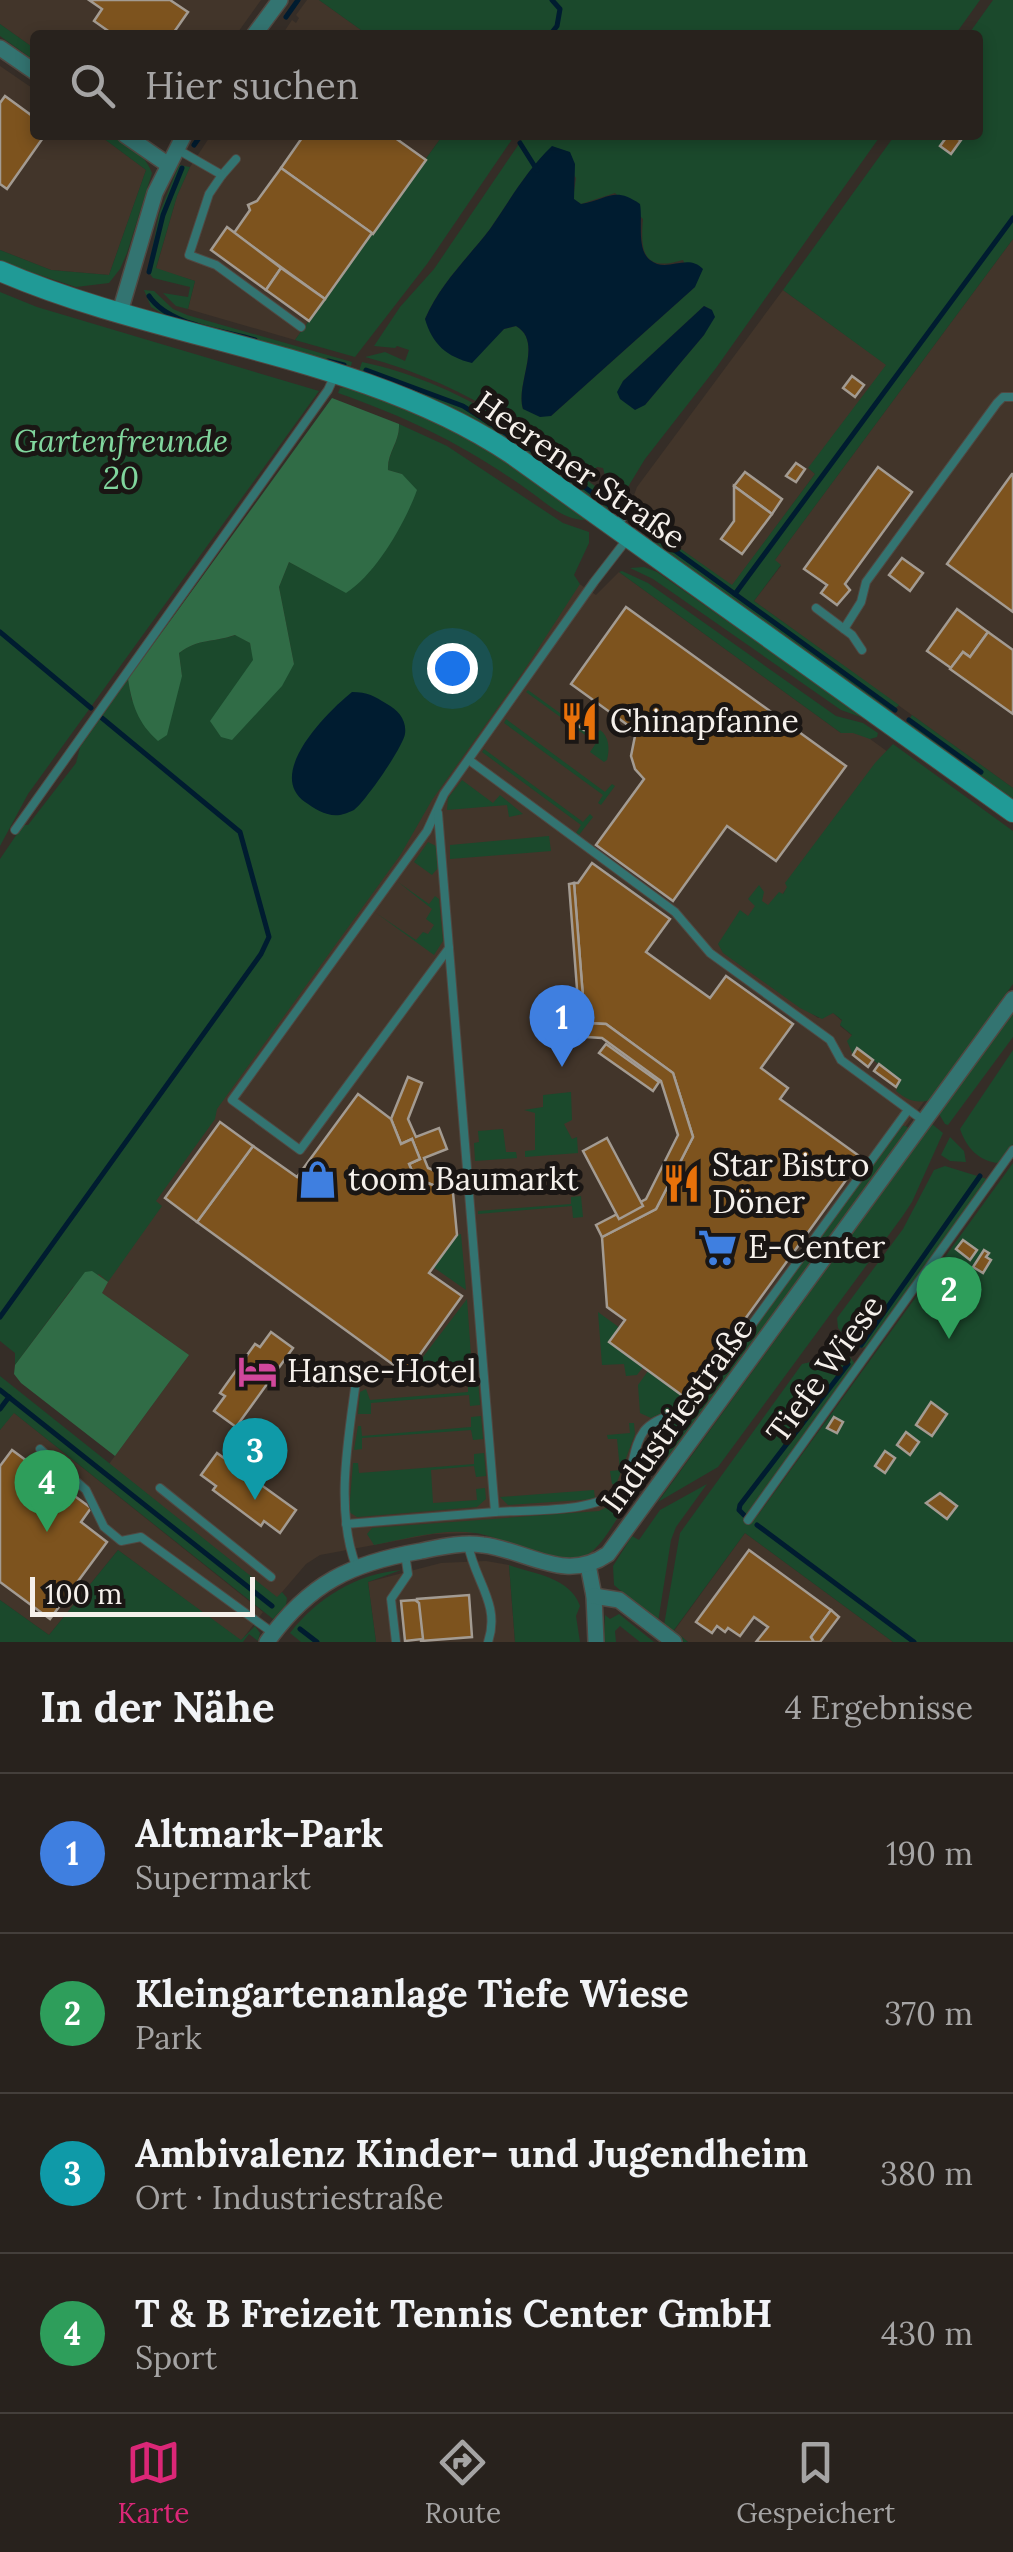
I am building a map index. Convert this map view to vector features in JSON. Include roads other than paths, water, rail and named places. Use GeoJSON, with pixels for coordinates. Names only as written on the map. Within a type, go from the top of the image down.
{"type":"FeatureCollection","features":[{"type":"Feature","properties":{"kind":"main road","name":"Heerener Straße"},"geometry":{"type":"LineString","coordinates":[[0,270],[120,312],[415,401],[461,422],[512,454],[1013,812]]}},
{"type":"Feature","properties":{"kind":"street"},"geometry":{"type":"LineString","coordinates":[[258,30],[280,0]]}},
{"type":"Feature","properties":{"kind":"street"},"geometry":{"type":"LineString","coordinates":[[0,48],[30,69]]}},
{"type":"Feature","properties":{"kind":"street"},"geometry":{"type":"LineString","coordinates":[[132,140],[167,164]]}},
{"type":"Feature","properties":{"kind":"street"},"geometry":{"type":"LineString","coordinates":[[120,312],[139,243],[167,164],[179,142]]}},
{"type":"Feature","properties":{"kind":"street","name":"Industriestraße"},"geometry":{"type":"LineString","coordinates":[[588,1565],[616,1546],[1013,999]]}},
{"type":"Feature","properties":{"kind":"street"},"geometry":{"type":"LineString","coordinates":[[270,1637],[313,1591],[356,1566],[468,1544],[503,1548],[561,1568],[588,1565],[596,1642]]}},
{"type":"Feature","properties":{"kind":"street"},"geometry":{"type":"LineString","coordinates":[[594,1596],[618,1600],[674,1642]]}},
{"type":"Feature","properties":{"kind":"lane"},"geometry":{"type":"LineString","coordinates":[[179,142],[222,176]]}},
{"type":"Feature","properties":{"kind":"lane"},"geometry":{"type":"LineString","coordinates":[[236,158],[209,194],[190,255],[216,264],[301,327]]}},
{"type":"Feature","properties":{"kind":"lane"},"geometry":{"type":"LineString","coordinates":[[15,830],[317,406],[335,375]]}},
{"type":"Feature","properties":{"kind":"lane"},"geometry":{"type":"LineString","coordinates":[[844,629],[861,602],[866,582],[952,462],[1003,396],[1013,396]]}},
{"type":"Feature","properties":{"kind":"lane"},"geometry":{"type":"LineString","coordinates":[[449,948],[300,1150],[232,1100],[403,865],[444,794],[594,582],[623,535],[626,506]]}},
{"type":"Feature","properties":{"kind":"lane"},"geometry":{"type":"LineString","coordinates":[[816,608],[852,635],[862,650]]}},
{"type":"Feature","properties":{"kind":"lane"},"geometry":{"type":"LineString","coordinates":[[468,760],[675,912],[710,953],[830,1040],[841,1060],[924,1121]]}},
{"type":"Feature","properties":{"kind":"lane"},"geometry":{"type":"LineString","coordinates":[[438,810],[495,1512]]}},
{"type":"Feature","properties":{"kind":"lane"},"geometry":{"type":"LineString","coordinates":[[346,1524],[601,1503],[618,1492],[627,1480],[641,1434],[654,1422],[682,1411],[696,1400],[908,1110]]}},
{"type":"Feature","properties":{"kind":"lane","name":"Tiefe Wiese"},"geometry":{"type":"LineString","coordinates":[[748,1520],[1013,1150]]}},
{"type":"Feature","properties":{"kind":"lane"},"geometry":{"type":"LineString","coordinates":[[356,1382],[346,1524],[347,1543],[356,1566]]}},
{"type":"Feature","properties":{"kind":"lane"},"geometry":{"type":"LineString","coordinates":[[40,1449],[86,1490],[104,1527],[121,1541],[142,1536],[270,1637]]}},
{"type":"Feature","properties":{"kind":"lane"},"geometry":{"type":"LineString","coordinates":[[160,1488],[271,1576]]}},
{"type":"Feature","properties":{"kind":"lane"},"geometry":{"type":"LineString","coordinates":[[468,1544],[471,1564],[489,1596],[493,1620],[488,1642]]}},
{"type":"Feature","properties":{"kind":"lane"},"geometry":{"type":"LineString","coordinates":[[396,1642],[391,1599],[408,1574],[405,1554]]}},
{"type":"Feature","properties":{"kind":"water"},"geometry":{"type":"Polygon","coordinates":[[[552,146],[570,152],[575,164],[574,199],[581,204],[611,195],[631,199],[640,204],[641,242],[650,260],[663,265],[690,262],[703,269],[695,287],[551,416],[540,417],[523,409],[528,342],[516,326],[504,329],[472,363],[442,348],[425,319],[446,283],[552,146]]]}},
{"type":"Feature","properties":{"kind":"water"},"geometry":{"type":"Polygon","coordinates":[[[704,306],[715,317],[645,405],[635,410],[620,399],[617,392],[623,381],[704,306]]]}},
{"type":"Feature","properties":{"kind":"water"},"geometry":{"type":"Polygon","coordinates":[[[352,692],[371,695],[395,709],[403,720],[405,734],[391,762],[359,805],[345,814],[330,815],[305,802],[295,790],[292,776],[304,744],[352,692]]]}},
{"type":"Feature","properties":{"kind":"waterway"},"geometry":{"type":"LineString","coordinates":[[286,17],[298,0]]}},
{"type":"Feature","properties":{"kind":"waterway"},"geometry":{"type":"LineString","coordinates":[[552,0],[560,9],[554,30]]}},
{"type":"Feature","properties":{"kind":"waterway"},"geometry":{"type":"LineString","coordinates":[[194,145],[198,140]]}},
{"type":"Feature","properties":{"kind":"waterway"},"geometry":{"type":"LineString","coordinates":[[520,143],[537,170]]}},
{"type":"Feature","properties":{"kind":"waterway"},"geometry":{"type":"LineString","coordinates":[[149,272],[163,215],[182,168]]}},
{"type":"Feature","properties":{"kind":"waterway"},"geometry":{"type":"LineString","coordinates":[[735,594],[1013,218]]}},
{"type":"Feature","properties":{"kind":"waterway"},"geometry":{"type":"LineString","coordinates":[[149,296],[183,320],[255,340]]}},
{"type":"Feature","properties":{"kind":"waterway"},"geometry":{"type":"LineString","coordinates":[[328,361],[344,365]]}},
{"type":"Feature","properties":{"kind":"waterway"},"geometry":{"type":"LineString","coordinates":[[366,370],[463,406],[543,457]]}},
{"type":"Feature","properties":{"kind":"waterway"},"geometry":{"type":"LineString","coordinates":[[557,467],[613,508]]}},
{"type":"Feature","properties":{"kind":"waterway"},"geometry":{"type":"LineString","coordinates":[[652,534],[895,710]]}},
{"type":"Feature","properties":{"kind":"waterway"},"geometry":{"type":"LineString","coordinates":[[0,632],[91,708]]}},
{"type":"Feature","properties":{"kind":"waterway"},"geometry":{"type":"LineString","coordinates":[[0,1317],[261,954],[269,937],[240,832],[102,718]]}},
{"type":"Feature","properties":{"kind":"waterway"},"geometry":{"type":"LineString","coordinates":[[909,720],[981,772]]}},
{"type":"Feature","properties":{"kind":"waterway"},"geometry":{"type":"LineString","coordinates":[[861,1345],[980,1176]]}},
{"type":"Feature","properties":{"kind":"waterway"},"geometry":{"type":"LineString","coordinates":[[744,1515],[740,1505],[848,1364]]}},
{"type":"Feature","properties":{"kind":"waterway"},"geometry":{"type":"LineString","coordinates":[[0,1390],[272,1606]]}},
{"type":"Feature","properties":{"kind":"waterway"},"geometry":{"type":"LineString","coordinates":[[0,1409],[9,1397]]}},
{"type":"Feature","properties":{"kind":"waterway"},"geometry":{"type":"LineString","coordinates":[[757,1525],[914,1642]]}},
{"type":"Feature","properties":{"kind":"waterway"},"geometry":{"type":"LineString","coordinates":[[300,1629],[317,1642]]}},
{"type":"Feature","properties":{"kind":"place","name":"Chinapfanne"},"geometry":{"type":"Point","coordinates":[580,721]}},
{"type":"Feature","properties":{"kind":"place","name":"Altmark-Park"},"geometry":{"type":"Point","coordinates":[562,1067]}},
{"type":"Feature","properties":{"kind":"place","name":"toom Baumarkt"},"geometry":{"type":"Point","coordinates":[318,1179]}},
{"type":"Feature","properties":{"kind":"place","name":"Star Bistro Döner"},"geometry":{"type":"Point","coordinates":[682,1183]}},
{"type":"Feature","properties":{"kind":"place","name":"E-Center"},"geometry":{"type":"Point","coordinates":[718,1247]}},
{"type":"Feature","properties":{"kind":"place","name":"Kleingartenanlage Tiefe Wiese"},"geometry":{"type":"Point","coordinates":[949,1339]}},
{"type":"Feature","properties":{"kind":"place","name":"Hanse-Hotel"},"geometry":{"type":"Point","coordinates":[257,1371]}},
{"type":"Feature","properties":{"kind":"place","name":"Ambivalenz Kinder- und Jugendheim"},"geometry":{"type":"Point","coordinates":[255,1500]}},
{"type":"Feature","properties":{"kind":"place","name":"T & B Freizeit Tennis Center GmbH"},"geometry":{"type":"Point","coordinates":[47,1532]}},
{"type":"Feature","properties":{"kind":"park label","name":"Gartenfreunde 20"},"geometry":{"type":"Point","coordinates":[121,460]}}]}
